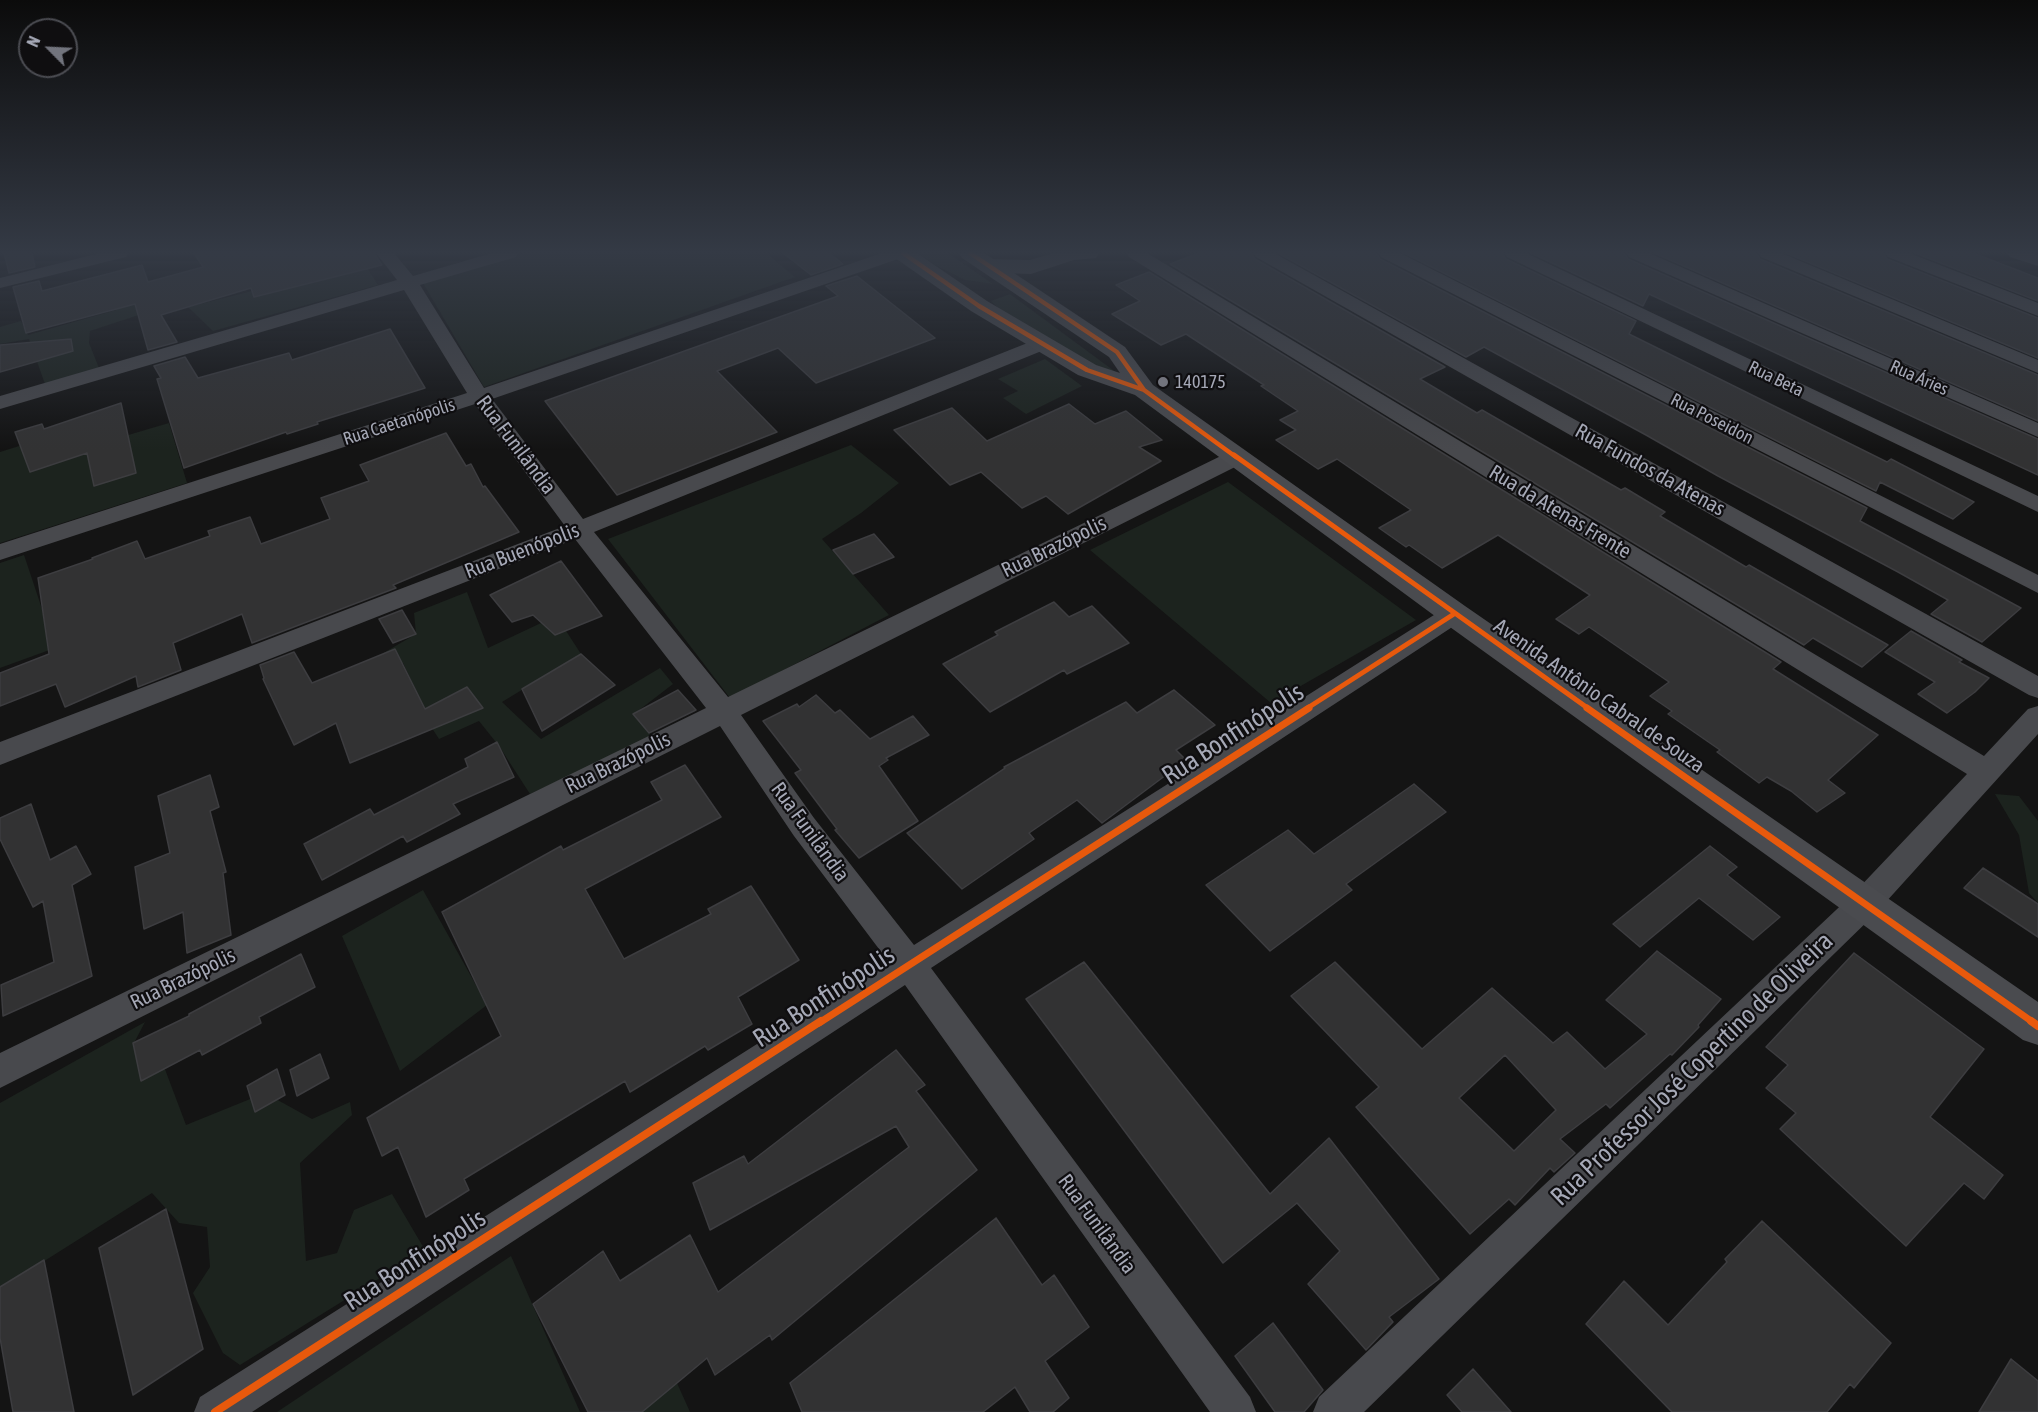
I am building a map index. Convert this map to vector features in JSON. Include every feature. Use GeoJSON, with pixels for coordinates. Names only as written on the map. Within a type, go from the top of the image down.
{"type":"FeatureCollection","features":[{"type":"Feature","properties":{"kind":"main road","name":"Avenida Antônio Cabral de Souza"},"geometry":{"type":"LineString","coordinates":[[1000,319],[1086,370],[1144,390],[1454,614],[2038,1026]]}},
{"type":"Feature","properties":{"kind":"main road","name":"Avenida Antônio Cabral de Souza"},"geometry":{"type":"LineString","coordinates":[[1068,319],[1117,352],[1144,390]]}},
{"type":"Feature","properties":{"kind":"street"},"geometry":{"type":"LineString","coordinates":[[0,403],[287,319]]}},
{"type":"Feature","properties":{"kind":"street","name":"Rua Funilândia"},"geometry":{"type":"LineString","coordinates":[[431,319],[479,396],[579,529],[723,711],[804,827],[910,965],[1235,1412]]}},
{"type":"Feature","properties":{"kind":"street","name":"Rua Caetanópolis"},"geometry":{"type":"LineString","coordinates":[[0,552],[479,396],[705,319]]}},
{"type":"Feature","properties":{"kind":"street","name":"Rua da Atenas Frente"},"geometry":{"type":"LineString","coordinates":[[1243,319],[1985,771]]}},
{"type":"Feature","properties":{"kind":"street","name":"Rua Fundos da Atenas"},"geometry":{"type":"LineString","coordinates":[[1380,319],[2038,688]]}},
{"type":"Feature","properties":{"kind":"street","name":"Rua Poseidon"},"geometry":{"type":"LineString","coordinates":[[1516,319],[2038,585]]}},
{"type":"Feature","properties":{"kind":"street","name":"Rua Beta"},"geometry":{"type":"LineString","coordinates":[[1650,319],[2038,505]]}},
{"type":"Feature","properties":{"kind":"street","name":"Rua Áries"},"geometry":{"type":"LineString","coordinates":[[1784,319],[2038,431]]}},
{"type":"Feature","properties":{"kind":"street"},"geometry":{"type":"LineString","coordinates":[[1925,319],[2038,366]]}},
{"type":"Feature","properties":{"kind":"street","name":"Rua Buenópolis"},"geometry":{"type":"LineString","coordinates":[[0,754],[579,529],[1042,344]]}},
{"type":"Feature","properties":{"kind":"street","name":"Rua Brazópolis"},"geometry":{"type":"LineString","coordinates":[[0,1071],[1237,456]]}},
{"type":"Feature","properties":{"kind":"street","name":"Rua Bonfinópolis"},"geometry":{"type":"LineString","coordinates":[[215,1412],[1454,614]]}},
{"type":"Feature","properties":{"kind":"street","name":"Rua Professor José Copertino de Oliveira"},"geometry":{"type":"LineString","coordinates":[[1334,1412],[1864,904],[2038,716]]}},
{"type":"Feature","properties":{"kind":"shaded area"},"geometry":{"type":"Polygon","coordinates":[[[85,319],[127,319],[90,331],[89,343],[99,368],[45,384],[29,339],[0,344],[0,327],[21,321],[28,335],[85,319]]]}},
{"type":"Feature","properties":{"kind":"shaded area"},"geometry":{"type":"Polygon","coordinates":[[[200,319],[256,319],[213,331],[200,319]]]}},
{"type":"Feature","properties":{"kind":"shaded area"},"geometry":{"type":"Polygon","coordinates":[[[444,319],[677,319],[484,387],[444,319]]]}},
{"type":"Feature","properties":{"kind":"shaded area"},"geometry":{"type":"Polygon","coordinates":[[[1015,319],[1044,319],[1121,376],[1102,370],[1015,319]]]}},
{"type":"Feature","properties":{"kind":"shaded area"},"geometry":{"type":"Polygon","coordinates":[[[1045,359],[1082,386],[1026,414],[1003,398],[1018,391],[998,379],[1045,359]]]}},
{"type":"Feature","properties":{"kind":"shaded area"},"geometry":{"type":"Polygon","coordinates":[[[169,423],[187,483],[0,543],[0,452],[29,443],[74,451],[169,423]]]}},
{"type":"Feature","properties":{"kind":"shaded area"},"geometry":{"type":"Polygon","coordinates":[[[851,445],[899,483],[861,513],[822,539],[889,615],[730,698],[608,539],[851,445]]]}},
{"type":"Feature","properties":{"kind":"shaded area"},"geometry":{"type":"Polygon","coordinates":[[[1228,482],[1416,620],[1271,703],[1090,550],[1228,482]]]}},
{"type":"Feature","properties":{"kind":"shaded area"},"geometry":{"type":"Polygon","coordinates":[[[24,555],[55,648],[0,668],[0,563],[24,555]]]}},
{"type":"Feature","properties":{"kind":"shaded area"},"geometry":{"type":"Polygon","coordinates":[[[467,592],[488,648],[541,623],[547,628],[559,620],[581,654],[502,702],[541,739],[660,668],[673,684],[634,714],[652,737],[530,794],[499,746],[479,721],[439,739],[419,708],[415,689],[403,663],[386,669],[380,655],[416,634],[414,613],[467,592]]]}},
{"type":"Feature","properties":{"kind":"shaded area"},"geometry":{"type":"Polygon","coordinates":[[[1995,794],[2019,796],[2038,821],[2038,903],[2029,893],[2019,835],[1995,794]]]}},
{"type":"Feature","properties":{"kind":"shaded area"},"geometry":{"type":"Polygon","coordinates":[[[423,890],[487,1005],[400,1071],[342,936],[423,890]]]}},
{"type":"Feature","properties":{"kind":"shaded area"},"geometry":{"type":"Polygon","coordinates":[[[145,1022],[134,1043],[163,1064],[186,1125],[265,1093],[312,1119],[350,1102],[352,1115],[300,1163],[306,1261],[337,1253],[354,1210],[392,1194],[425,1250],[240,1365],[223,1353],[193,1293],[210,1267],[207,1227],[179,1223],[152,1193],[0,1289],[0,1103],[145,1022]]]}},
{"type":"Feature","properties":{"kind":"shaded area"},"geometry":{"type":"Polygon","coordinates":[[[511,1256],[580,1412],[277,1412],[511,1256]]]}},
{"type":"Feature","properties":{"kind":"shaded area"},"geometry":{"type":"Polygon","coordinates":[[[677,1383],[690,1412],[635,1412],[677,1383]]]}},
{"type":"Feature","properties":{"kind":"building"},"geometry":{"type":"Polygon","coordinates":[[[22,319],[79,319],[26,333],[22,319]]]}},
{"type":"Feature","properties":{"kind":"building"},"geometry":{"type":"Polygon","coordinates":[[[139,319],[163,319],[177,342],[148,350],[139,319]]]}},
{"type":"Feature","properties":{"kind":"building"},"geometry":{"type":"Polygon","coordinates":[[[774,319],[911,319],[935,338],[816,383],[778,348],[717,371],[777,432],[617,495],[545,401],[774,319]]]}},
{"type":"Feature","properties":{"kind":"building"},"geometry":{"type":"Polygon","coordinates":[[[1120,319],[1225,319],[1781,662],[1773,669],[1878,735],[1828,780],[1845,793],[1817,812],[1791,791],[1767,777],[1759,783],[1717,752],[1720,750],[1668,714],[1672,711],[1650,696],[1669,682],[1589,627],[1579,634],[1556,619],[1590,595],[1498,535],[1442,568],[1379,528],[1411,510],[1337,459],[1318,469],[1276,440],[1296,430],[1280,420],[1298,411],[1261,386],[1264,385],[1186,334],[1161,345],[1120,319]]]}},
{"type":"Feature","properties":{"kind":"building"},"geometry":{"type":"Polygon","coordinates":[[[1261,319],[1360,319],[1445,367],[1420,379],[1477,413],[1482,410],[1621,490],[1625,488],[1665,512],[1660,516],[1746,567],[1749,565],[1888,645],[1862,667],[1813,638],[1804,645],[1261,319]]]}},
{"type":"Feature","properties":{"kind":"building"},"geometry":{"type":"Polygon","coordinates":[[[1397,319],[1497,319],[1867,508],[1860,521],[2021,608],[1982,642],[1931,614],[1948,600],[1898,572],[1484,347],[1466,357],[1397,319]]]}},
{"type":"Feature","properties":{"kind":"building"},"geometry":{"type":"Polygon","coordinates":[[[1535,319],[1632,319],[1636,321],[1629,334],[1887,462],[1891,459],[1974,502],[1953,519],[1880,482],[1876,491],[1535,319]]]}},
{"type":"Feature","properties":{"kind":"building"},"geometry":{"type":"Polygon","coordinates":[[[1703,319],[1764,319],[2038,439],[2038,475],[1703,319]]]}},
{"type":"Feature","properties":{"kind":"building"},"geometry":{"type":"Polygon","coordinates":[[[1805,319],[1904,319],[2038,375],[2038,421],[1805,319]]]}},
{"type":"Feature","properties":{"kind":"building"},"geometry":{"type":"Polygon","coordinates":[[[1944,319],[2038,319],[2038,358],[1944,319]]]}},
{"type":"Feature","properties":{"kind":"building"},"geometry":{"type":"Polygon","coordinates":[[[390,329],[425,388],[317,422],[318,424],[287,434],[286,432],[184,468],[157,379],[161,378],[154,366],[185,357],[198,378],[289,353],[292,360],[390,329]]]}},
{"type":"Feature","properties":{"kind":"building"},"geometry":{"type":"Polygon","coordinates":[[[71,339],[73,351],[0,372],[0,345],[71,339]]]}},
{"type":"Feature","properties":{"kind":"building"},"geometry":{"type":"Polygon","coordinates":[[[121,403],[136,473],[94,486],[87,453],[30,472],[15,432],[42,424],[44,429],[121,403]]]}},
{"type":"Feature","properties":{"kind":"building"},"geometry":{"type":"Polygon","coordinates":[[[1069,404],[1095,424],[1126,411],[1162,440],[1139,447],[1161,461],[1068,514],[1046,496],[1022,508],[981,472],[950,485],[894,430],[952,408],[987,441],[1069,404]]]}},
{"type":"Feature","properties":{"kind":"building"},"geometry":{"type":"Polygon","coordinates":[[[446,433],[466,466],[471,464],[483,487],[485,486],[519,532],[393,585],[396,588],[252,643],[242,614],[173,643],[181,670],[138,687],[136,676],[65,707],[56,684],[0,706],[0,673],[49,654],[38,578],[137,541],[145,559],[210,536],[208,531],[250,517],[261,544],[330,519],[321,498],[369,481],[360,465],[446,433]]]}},
{"type":"Feature","properties":{"kind":"building"},"geometry":{"type":"Polygon","coordinates":[[[874,534],[894,557],[853,574],[833,550],[874,534]]]}},
{"type":"Feature","properties":{"kind":"building"},"geometry":{"type":"Polygon","coordinates":[[[561,561],[602,616],[555,635],[533,615],[512,622],[490,595],[561,561]]]}},
{"type":"Feature","properties":{"kind":"building"},"geometry":{"type":"Polygon","coordinates":[[[1054,602],[1069,617],[1092,606],[1129,643],[1067,674],[1064,670],[990,712],[943,664],[998,635],[995,632],[1054,602]]]}},
{"type":"Feature","properties":{"kind":"building"},"geometry":{"type":"Polygon","coordinates":[[[402,610],[416,634],[393,643],[379,619],[402,610]]]}},
{"type":"Feature","properties":{"kind":"building"},"geometry":{"type":"Polygon","coordinates":[[[1911,631],[1989,678],[1947,713],[1918,694],[1935,682],[1885,652],[1911,631]]]}},
{"type":"Feature","properties":{"kind":"building"},"geometry":{"type":"Polygon","coordinates":[[[395,649],[425,709],[467,687],[483,708],[350,763],[336,723],[294,745],[263,679],[260,665],[294,652],[312,683],[395,649]]]}},
{"type":"Feature","properties":{"kind":"building"},"geometry":{"type":"Polygon","coordinates":[[[581,654],[615,685],[542,731],[522,689],[581,654]]]}},
{"type":"Feature","properties":{"kind":"building"},"geometry":{"type":"Polygon","coordinates":[[[678,690],[696,710],[649,733],[633,714],[678,690]]]}},
{"type":"Feature","properties":{"kind":"building"},"geometry":{"type":"Polygon","coordinates":[[[1174,690],[1215,725],[1176,750],[1186,760],[1102,823],[1077,800],[1029,833],[1034,839],[962,889],[907,833],[1004,767],[1126,702],[1137,713],[1174,690]]]}},
{"type":"Feature","properties":{"kind":"building"},"geometry":{"type":"Polygon","coordinates":[[[816,695],[835,713],[840,710],[870,739],[913,716],[929,735],[886,758],[888,760],[879,766],[918,821],[859,858],[835,830],[837,829],[795,773],[801,770],[763,721],[797,704],[799,707],[816,695]]]}},
{"type":"Feature","properties":{"kind":"building"},"geometry":{"type":"Polygon","coordinates":[[[497,742],[514,777],[453,804],[460,814],[407,842],[403,836],[322,880],[304,844],[370,809],[374,815],[468,767],[465,759],[497,742]]]}},
{"type":"Feature","properties":{"kind":"building"},"geometry":{"type":"Polygon","coordinates":[[[685,765],[721,817],[585,889],[624,959],[711,914],[708,909],[751,886],[799,960],[738,997],[752,1024],[708,1050],[705,1046],[630,1092],[625,1081],[464,1179],[469,1190],[426,1217],[398,1147],[382,1156],[367,1118],[501,1036],[442,912],[561,846],[563,850],[662,800],[651,782],[685,765]]]}},
{"type":"Feature","properties":{"kind":"building"},"geometry":{"type":"Polygon","coordinates":[[[210,775],[219,807],[210,811],[226,872],[223,873],[231,935],[187,953],[183,912],[144,929],[135,867],[170,853],[158,796],[210,775]]]}},
{"type":"Feature","properties":{"kind":"building"},"geometry":{"type":"Polygon","coordinates":[[[1414,784],[1446,812],[1346,884],[1352,890],[1270,951],[1206,885],[1288,830],[1314,854],[1414,784]]]}},
{"type":"Feature","properties":{"kind":"building"},"geometry":{"type":"Polygon","coordinates":[[[31,804],[50,860],[76,846],[91,874],[72,885],[92,976],[3,1016],[1,985],[54,962],[43,901],[33,907],[0,839],[0,818],[31,804]]]}},
{"type":"Feature","properties":{"kind":"building"},"geometry":{"type":"Polygon","coordinates":[[[1710,846],[1737,867],[1727,875],[1780,917],[1753,940],[1699,898],[1640,947],[1613,924],[1710,846]]]}},
{"type":"Feature","properties":{"kind":"building"},"geometry":{"type":"Polygon","coordinates":[[[1983,868],[2038,904],[2038,937],[1964,888],[1983,868]]]}},
{"type":"Feature","properties":{"kind":"building"},"geometry":{"type":"Polygon","coordinates":[[[1657,951],[1721,999],[1698,1025],[1699,1027],[1672,1055],[1670,1054],[1610,1108],[1606,1104],[1560,1139],[1575,1153],[1554,1172],[1550,1168],[1515,1205],[1509,1199],[1470,1234],[1356,1107],[1379,1087],[1291,996],[1335,962],[1422,1049],[1492,988],[1553,1043],[1567,1032],[1605,1069],[1647,1034],[1606,1000],[1657,951]],[[1505,1055],[1459,1098],[1514,1151],[1556,1110],[1505,1055]]]}},
{"type":"Feature","properties":{"kind":"building"},"geometry":{"type":"Polygon","coordinates":[[[1854,953],[1984,1049],[1930,1117],[2003,1175],[1984,1199],[1964,1183],[1906,1246],[1780,1129],[1796,1113],[1766,1088],[1788,1065],[1766,1047],[1854,953]]]}},
{"type":"Feature","properties":{"kind":"building"},"geometry":{"type":"Polygon","coordinates":[[[301,954],[315,987],[259,1017],[261,1023],[202,1055],[200,1050],[141,1081],[133,1043],[189,1016],[301,954]]]}},
{"type":"Feature","properties":{"kind":"building"},"geometry":{"type":"Polygon","coordinates":[[[1084,962],[1270,1194],[1329,1138],[1439,1279],[1389,1317],[1393,1322],[1366,1350],[1308,1284],[1340,1251],[1297,1203],[1223,1263],[1026,999],[1084,962]]]}},
{"type":"Feature","properties":{"kind":"building"},"geometry":{"type":"Polygon","coordinates":[[[896,1050],[925,1085],[916,1091],[977,1170],[772,1340],[770,1335],[715,1375],[707,1358],[642,1412],[588,1412],[533,1304],[603,1251],[620,1281],[690,1235],[718,1292],[909,1147],[896,1126],[710,1230],[693,1183],[744,1156],[748,1164],[896,1050]]]}},
{"type":"Feature","properties":{"kind":"building"},"geometry":{"type":"Polygon","coordinates":[[[320,1054],[329,1078],[297,1096],[290,1070],[320,1054]]]}},
{"type":"Feature","properties":{"kind":"building"},"geometry":{"type":"Polygon","coordinates":[[[277,1069],[285,1095],[255,1112],[247,1086],[277,1069]]]}},
{"type":"Feature","properties":{"kind":"building"},"geometry":{"type":"Polygon","coordinates":[[[166,1209],[203,1349],[133,1395],[99,1248],[166,1209]]]}},
{"type":"Feature","properties":{"kind":"building"},"geometry":{"type":"Polygon","coordinates":[[[996,1218],[1042,1285],[1054,1275],[1089,1327],[1045,1361],[1069,1398],[1053,1412],[1030,1412],[1015,1387],[983,1412],[802,1412],[790,1383],[996,1218]]]}},
{"type":"Feature","properties":{"kind":"building"},"geometry":{"type":"Polygon","coordinates":[[[1762,1221],[1891,1343],[1854,1388],[1850,1384],[1827,1412],[1672,1412],[1586,1324],[1624,1281],[1668,1325],[1727,1262],[1725,1259],[1762,1221]]]}},
{"type":"Feature","properties":{"kind":"building"},"geometry":{"type":"Polygon","coordinates":[[[44,1260],[74,1412],[13,1412],[0,1338],[0,1287],[44,1260]]]}},
{"type":"Feature","properties":{"kind":"building"},"geometry":{"type":"Polygon","coordinates":[[[1273,1323],[1323,1390],[1304,1412],[1275,1412],[1235,1356],[1273,1323]]]}},
{"type":"Feature","properties":{"kind":"building"},"geometry":{"type":"Polygon","coordinates":[[[2011,1359],[2038,1381],[2038,1412],[1979,1412],[2011,1359]]]}},
{"type":"Feature","properties":{"kind":"building"},"geometry":{"type":"Polygon","coordinates":[[[1473,1369],[1511,1412],[1462,1412],[1447,1395],[1473,1369]]]}},
{"type":"Feature","properties":{"kind":"cycle path"},"geometry":{"type":"LineString","coordinates":[[1001,319],[1087,370],[1144,390],[1454,614],[2038,1026]]}},
{"type":"Feature","properties":{"kind":"cycle path"},"geometry":{"type":"LineString","coordinates":[[1068,319],[1117,352],[1144,390]]}},
{"type":"Feature","properties":{"kind":"cycle path"},"geometry":{"type":"LineString","coordinates":[[215,1412],[1454,614]]}},
{"type":"Feature","properties":{"kind":"place","name":"140175"},"geometry":{"type":"Point","coordinates":[1163,382]}}]}
